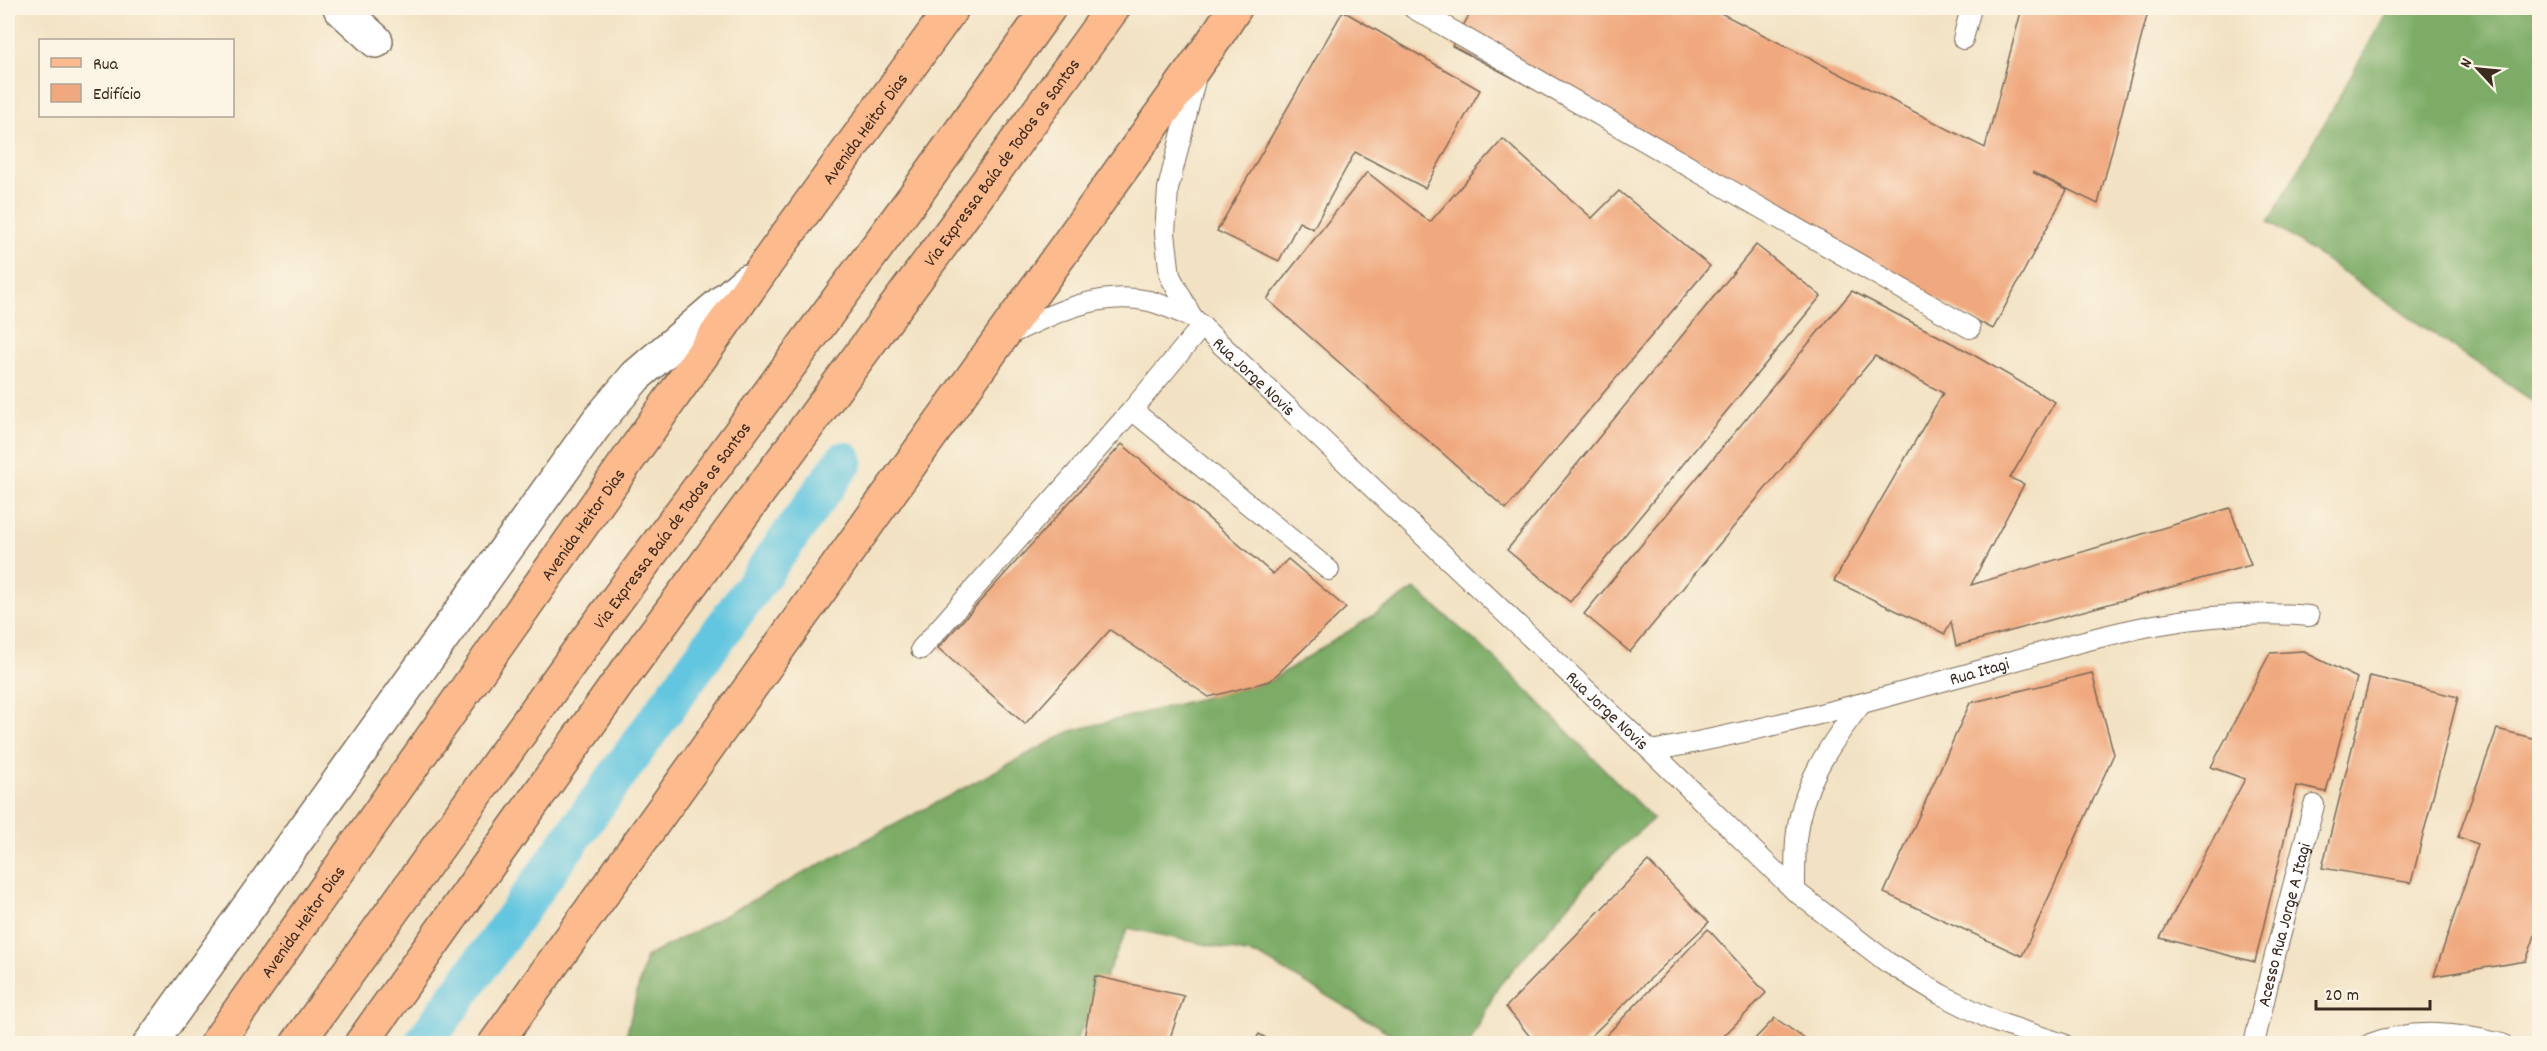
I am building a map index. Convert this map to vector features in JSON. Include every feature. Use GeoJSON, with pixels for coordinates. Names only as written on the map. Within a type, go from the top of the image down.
{"type":"FeatureCollection","features":[{"type":"Feature","properties":{"kind":"main road","name":"Avenida Heitor Dias"},"geometry":{"type":"LineString","coordinates":[[216,1044],[766,264],[952,8]]}},
{"type":"Feature","properties":{"kind":"main road","name":"Via Expressa Baía de Todos os Santos"},"geometry":{"type":"LineString","coordinates":[[297,1044],[575,656],[909,203],[1049,8]]}},
{"type":"Feature","properties":{"kind":"main road","name":"Via Expressa Baía de Todos os Santos"},"geometry":{"type":"LineString","coordinates":[[361,1044],[618,683],[1113,8]]}},
{"type":"Feature","properties":{"kind":"main road"},"geometry":{"type":"LineString","coordinates":[[495,1044],[1003,337],[1235,8]]}},
{"type":"Feature","properties":{"kind":"street"},"geometry":{"type":"LineString","coordinates":[[340,8],[376,41]]}},
{"type":"Feature","properties":{"kind":"street"},"geometry":{"type":"LineString","coordinates":[[150,1044],[598,421],[636,376],[766,264]]}},
{"type":"Feature","properties":{"kind":"lane"},"geometry":{"type":"LineString","coordinates":[[1413,8],[1970,328]]}},
{"type":"Feature","properties":{"kind":"lane"},"geometry":{"type":"LineString","coordinates":[[1963,39],[1971,8]]}},
{"type":"Feature","properties":{"kind":"lane","name":"Rua Jorge Novis"},"geometry":{"type":"LineString","coordinates":[[1207,50],[1178,143],[1168,189],[1165,233],[1170,276],[1197,321],[1795,891],[1887,962],[1940,994],[1996,1022],[2063,1044]]}},
{"type":"Feature","properties":{"kind":"lane","name":"Rua Jorge Novis"},"geometry":{"type":"LineString","coordinates":[[1003,337],[1063,309],[1114,298],[1149,301],[1197,321]]}},
{"type":"Feature","properties":{"kind":"lane"},"geometry":{"type":"LineString","coordinates":[[921,649],[1132,410],[1197,321]]}},
{"type":"Feature","properties":{"kind":"lane"},"geometry":{"type":"LineString","coordinates":[[1132,410],[1329,570]]}},
{"type":"Feature","properties":{"kind":"lane","name":"Rua Itagi"},"geometry":{"type":"LineString","coordinates":[[1651,752],[1731,737],[1861,704],[2120,631],[2175,620],[2248,613],[2309,616]]}},
{"type":"Feature","properties":{"kind":"lane"},"geometry":{"type":"LineString","coordinates":[[1795,891],[1796,838],[1807,789],[1828,747],[1861,704]]}},
{"type":"Feature","properties":{"kind":"lane","name":"Acesso Rua Jorge A Itagi"},"geometry":{"type":"LineString","coordinates":[[2254,1044],[2314,805]]}},
{"type":"Feature","properties":{"kind":"lane"},"geometry":{"type":"LineString","coordinates":[[2370,1044],[2410,1035],[2450,1034],[2502,1044]]}},
{"type":"Feature","properties":{"kind":"green space"},"geometry":{"type":"Polygon","coordinates":[[[2389,8],[2539,8],[2539,405],[2269,222],[2389,8]]]}},
{"type":"Feature","properties":{"kind":"green space"},"geometry":{"type":"Polygon","coordinates":[[[1415,589],[1500,663],[1653,819],[1611,856],[1497,988],[1470,1043],[1392,1043],[1396,1037],[1260,956],[1128,928],[1075,1043],[624,1044],[646,957],[1071,731],[1270,681],[1415,589]]]}},
{"type":"Feature","properties":{"kind":"building"},"geometry":{"type":"Polygon","coordinates":[[[1473,8],[1711,8],[1985,148],[2022,8],[2149,8],[2098,204],[2032,172],[2067,190],[1993,329],[1452,46],[1473,8]]]}},
{"type":"Feature","properties":{"kind":"building"},"geometry":{"type":"Polygon","coordinates":[[[1343,11],[1480,90],[1425,188],[1355,152],[1313,229],[1299,222],[1279,261],[1217,231],[1343,11]]]}},
{"type":"Feature","properties":{"kind":"building"},"geometry":{"type":"Polygon","coordinates":[[[1503,139],[1592,218],[1619,191],[1710,266],[1506,509],[1267,299],[1367,172],[1430,222],[1503,139]]]}},
{"type":"Feature","properties":{"kind":"building"},"geometry":{"type":"Polygon","coordinates":[[[1756,245],[1821,296],[1570,602],[1507,550],[1756,245]]]}},
{"type":"Feature","properties":{"kind":"building"},"geometry":{"type":"Polygon","coordinates":[[[1852,291],[1965,350],[2055,402],[2010,478],[2024,484],[1971,585],[2230,508],[2251,565],[1956,646],[1951,622],[1945,634],[1834,581],[1943,393],[1875,356],[1630,652],[1584,614],[1852,291]]]}},
{"type":"Feature","properties":{"kind":"building"},"geometry":{"type":"Polygon","coordinates":[[[1122,444],[1273,574],[1288,559],[1346,608],[1270,681],[1209,697],[1110,630],[1025,724],[938,648],[1122,444]]]}},
{"type":"Feature","properties":{"kind":"building"},"geometry":{"type":"Polygon","coordinates":[[[2302,651],[2357,678],[2326,792],[2297,786],[2255,962],[2160,938],[2245,779],[2211,767],[2270,653],[2302,651]]]}},
{"type":"Feature","properties":{"kind":"building"},"geometry":{"type":"Polygon","coordinates":[[[2092,673],[2114,754],[2022,956],[1884,893],[1970,703],[2092,673]]]}},
{"type":"Feature","properties":{"kind":"building"},"geometry":{"type":"Polygon","coordinates":[[[2370,676],[2458,697],[2411,883],[2322,868],[2370,676]]]}},
{"type":"Feature","properties":{"kind":"building"},"geometry":{"type":"Polygon","coordinates":[[[2497,729],[2540,740],[2540,921],[2526,961],[2434,976],[2478,844],[2458,837],[2497,729]]]}},
{"type":"Feature","properties":{"kind":"building"},"geometry":{"type":"Polygon","coordinates":[[[1648,861],[1709,922],[1583,1044],[1536,1044],[1506,1007],[1648,861]]]}},
{"type":"Feature","properties":{"kind":"building"},"geometry":{"type":"Polygon","coordinates":[[[1708,929],[1766,993],[1716,1044],[1598,1044],[1708,929]]]}},
{"type":"Feature","properties":{"kind":"building"},"geometry":{"type":"Polygon","coordinates":[[[1095,976],[1184,996],[1168,1044],[1083,1044],[1095,976]]]}},
{"type":"Feature","properties":{"kind":"building"},"geometry":{"type":"Polygon","coordinates":[[[1775,1018],[1812,1044],[1750,1044],[1775,1018]]]}},
{"type":"Feature","properties":{"kind":"building"},"geometry":{"type":"Polygon","coordinates":[[[1259,1034],[1276,1044],[1253,1044],[1259,1034]]]}},
{"type":"Feature","properties":{"kind":"waterway"},"geometry":{"type":"LineString","coordinates":[[423,1044],[844,461]]}}]}
